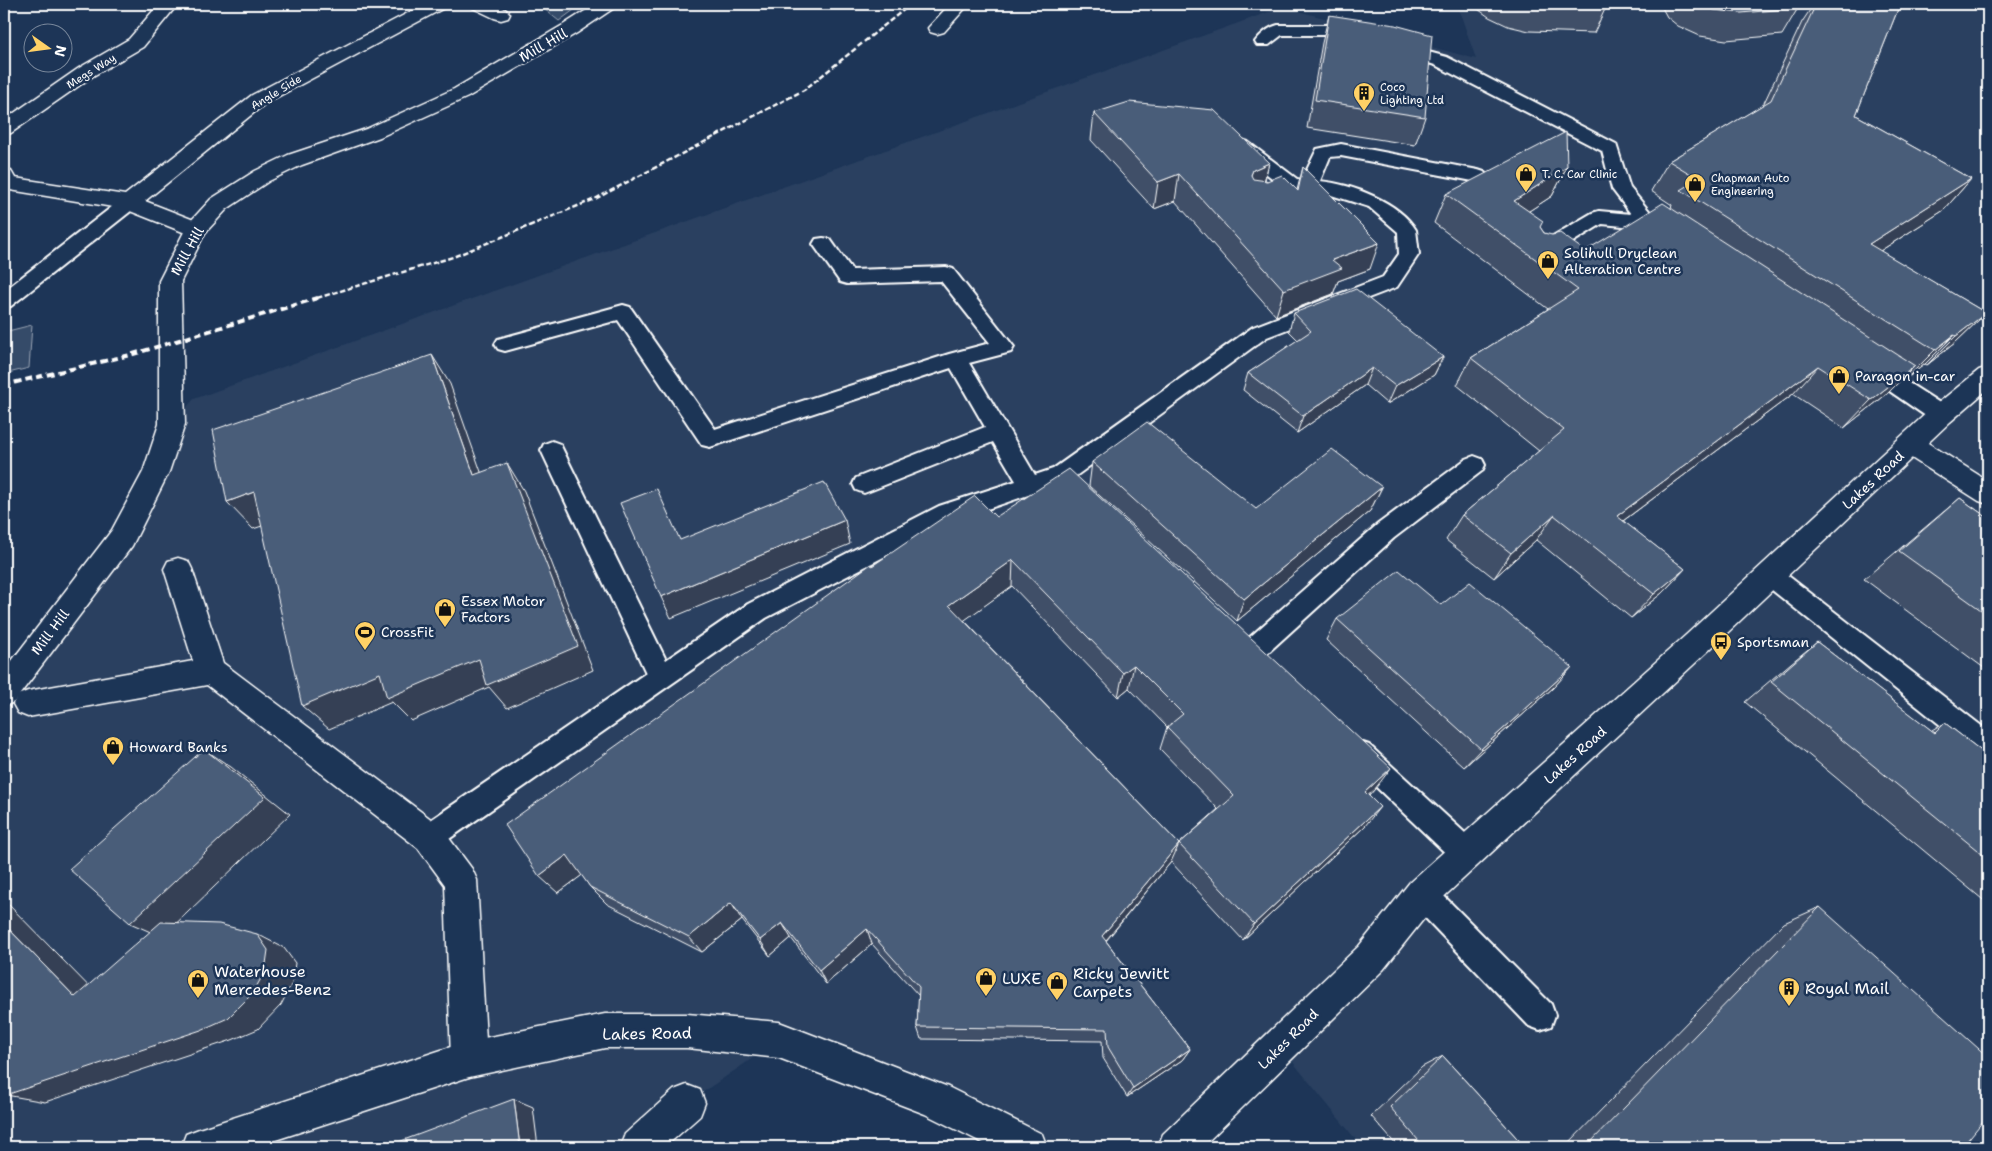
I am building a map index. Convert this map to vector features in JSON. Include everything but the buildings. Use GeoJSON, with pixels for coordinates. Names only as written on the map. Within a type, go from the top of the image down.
{"type":"FeatureCollection","features":[{"type":"Feature","properties":{"kind":"street","name":"Megs Way"},"geometry":{"type":"LineString","coordinates":[[4,129],[86,72],[136,43],[169,4]]}},
{"type":"Feature","properties":{"kind":"street","name":"Angle Side"},"geometry":{"type":"LineString","coordinates":[[129,203],[259,99],[438,4]]}},
{"type":"Feature","properties":{"kind":"street"},"geometry":{"type":"LineString","coordinates":[[480,4],[501,14]]}},
{"type":"Feature","properties":{"kind":"street","name":"Mill Hill"},"geometry":{"type":"LineString","coordinates":[[16,699],[122,538],[156,472],[172,424],[170,281],[196,229],[219,204],[262,176],[295,160],[373,133],[461,93],[570,29],[608,4]]}},
{"type":"Feature","properties":{"kind":"street"},"geometry":{"type":"LineString","coordinates":[[937,28],[960,4]]}},
{"type":"Feature","properties":{"kind":"street"},"geometry":{"type":"LineString","coordinates":[[4,176],[6,183],[129,203],[196,229]]}},
{"type":"Feature","properties":{"kind":"street","name":"Lakes Road"},"geometry":{"type":"LineString","coordinates":[[1176,1147],[1371,958],[1422,894],[1770,576],[1941,415],[1988,376]]}},
{"type":"Feature","properties":{"kind":"street"},"geometry":{"type":"LineString","coordinates":[[1911,445],[1988,494]]}},
{"type":"Feature","properties":{"kind":"street"},"geometry":{"type":"LineString","coordinates":[[178,569],[211,671],[429,837],[461,880],[469,1058]]}},
{"type":"Feature","properties":{"kind":"street"},"geometry":{"type":"LineString","coordinates":[[16,699],[211,671]]}},
{"type":"Feature","properties":{"kind":"street","name":"Lakes Road"},"geometry":{"type":"LineString","coordinates":[[199,1147],[469,1058],[605,1031],[687,1031],[779,1040],[935,1100],[1029,1147]]}},
{"type":"Feature","properties":{"kind":"street"},"geometry":{"type":"LineString","coordinates":[[638,1147],[687,1103]]}},
{"type":"Feature","properties":{"kind":"lane"},"geometry":{"type":"LineString","coordinates":[[1263,42],[1278,30],[1334,30],[1370,40]]}},
{"type":"Feature","properties":{"kind":"lane"},"geometry":{"type":"LineString","coordinates":[[1387,46],[1441,61],[1610,148],[1621,189],[1648,222],[1681,244]]}},
{"type":"Feature","properties":{"kind":"lane"},"geometry":{"type":"LineString","coordinates":[[429,837],[757,610],[947,513],[1030,485],[1068,482],[1260,332],[1390,282],[1409,254],[1407,230],[1376,203],[1329,188],[1292,188],[1233,139]]}},
{"type":"Feature","properties":{"kind":"lane"},"geometry":{"type":"LineString","coordinates":[[1292,188],[1323,153],[1341,150],[1478,176]]}},
{"type":"Feature","properties":{"kind":"lane"},"geometry":{"type":"LineString","coordinates":[[4,300],[129,203]]}},
{"type":"Feature","properties":{"kind":"lane"},"geometry":{"type":"LineString","coordinates":[[1537,255],[1599,217],[1648,222]]}},
{"type":"Feature","properties":{"kind":"lane"},"geometry":{"type":"LineString","coordinates":[[505,344],[622,312],[710,439],[956,359],[1004,347],[946,274],[846,277],[823,244]]}},
{"type":"Feature","properties":{"kind":"lane"},"geometry":{"type":"LineString","coordinates":[[1852,356],[1941,415]]}},
{"type":"Feature","properties":{"kind":"lane"},"geometry":{"type":"LineString","coordinates":[[956,359],[1030,485]]}},
{"type":"Feature","properties":{"kind":"lane"},"geometry":{"type":"LineString","coordinates":[[864,484],[998,431]]}},
{"type":"Feature","properties":{"kind":"lane"},"geometry":{"type":"LineString","coordinates":[[552,450],[661,677]]}},
{"type":"Feature","properties":{"kind":"lane"},"geometry":{"type":"LineString","coordinates":[[1251,652],[1386,530],[1474,465]]}},
{"type":"Feature","properties":{"kind":"lane"},"geometry":{"type":"LineString","coordinates":[[1770,576],[1988,747]]}},
{"type":"Feature","properties":{"kind":"lane"},"geometry":{"type":"LineString","coordinates":[[1344,740],[1467,854]]}},
{"type":"Feature","properties":{"kind":"lane"},"geometry":{"type":"LineString","coordinates":[[1422,894],[1540,1015]]}},
{"type":"Feature","properties":{"kind":"shaded area"},"geometry":{"type":"Polygon","coordinates":[[[538,4],[582,4],[559,21],[538,4]]]}},
{"type":"Feature","properties":{"kind":"shaded area"},"geometry":{"type":"Polygon","coordinates":[[[1457,4],[1988,4],[1988,1147],[1362,1147],[1279,1045],[1266,1062],[1176,1147],[1029,1147],[935,1100],[779,1040],[687,1103],[638,1147],[4,1147],[4,693],[122,538],[172,424],[194,399],[1283,7],[1476,59],[1457,4]]]}},
{"type":"Feature","properties":{"kind":"shaded area"},"geometry":{"type":"Polygon","coordinates":[[[32,325],[29,368],[4,374],[4,332],[32,325]]]}},
{"type":"Feature","properties":{"kind":"railway"},"geometry":{"type":"LineString","coordinates":[[317,298],[453,257],[595,199],[804,90],[911,4]]}},
{"type":"Feature","properties":{"kind":"railway"},"geometry":{"type":"LineString","coordinates":[[4,385],[130,355],[321,297]]}},
{"type":"Feature","properties":{"kind":"place","name":"Coco Lighting Ltd"},"geometry":{"type":"Point","coordinates":[1364,112]}},
{"type":"Feature","properties":{"kind":"place","name":"T. C. Car Clinic"},"geometry":{"type":"Point","coordinates":[1526,193]}},
{"type":"Feature","properties":{"kind":"place","name":"Chapman Auto Engineering"},"geometry":{"type":"Point","coordinates":[1695,203]}},
{"type":"Feature","properties":{"kind":"place","name":"Solihull Dryclean Alteration Centre"},"geometry":{"type":"Point","coordinates":[1548,280]}},
{"type":"Feature","properties":{"kind":"place","name":"Paragon in-car"},"geometry":{"type":"Point","coordinates":[1839,395]}},
{"type":"Feature","properties":{"kind":"place","name":"Essex Motor Factors"},"geometry":{"type":"Point","coordinates":[445,628]}},
{"type":"Feature","properties":{"kind":"place","name":"CrossFit"},"geometry":{"type":"Point","coordinates":[365,651]}},
{"type":"Feature","properties":{"kind":"place","name":"Sportsman"},"geometry":{"type":"Point","coordinates":[1721,661]}},
{"type":"Feature","properties":{"kind":"place","name":"Howard Banks"},"geometry":{"type":"Point","coordinates":[113,766]}},
{"type":"Feature","properties":{"kind":"place","name":"LUXE"},"geometry":{"type":"Point","coordinates":[986,997]}},
{"type":"Feature","properties":{"kind":"place","name":"Waterhouse Mercedes-Benz"},"geometry":{"type":"Point","coordinates":[198,999]}},
{"type":"Feature","properties":{"kind":"place","name":"Ricky Jewitt Carpets"},"geometry":{"type":"Point","coordinates":[1057,1001]}},
{"type":"Feature","properties":{"kind":"place","name":"Royal Mail"},"geometry":{"type":"Point","coordinates":[1789,1007]}}]}
